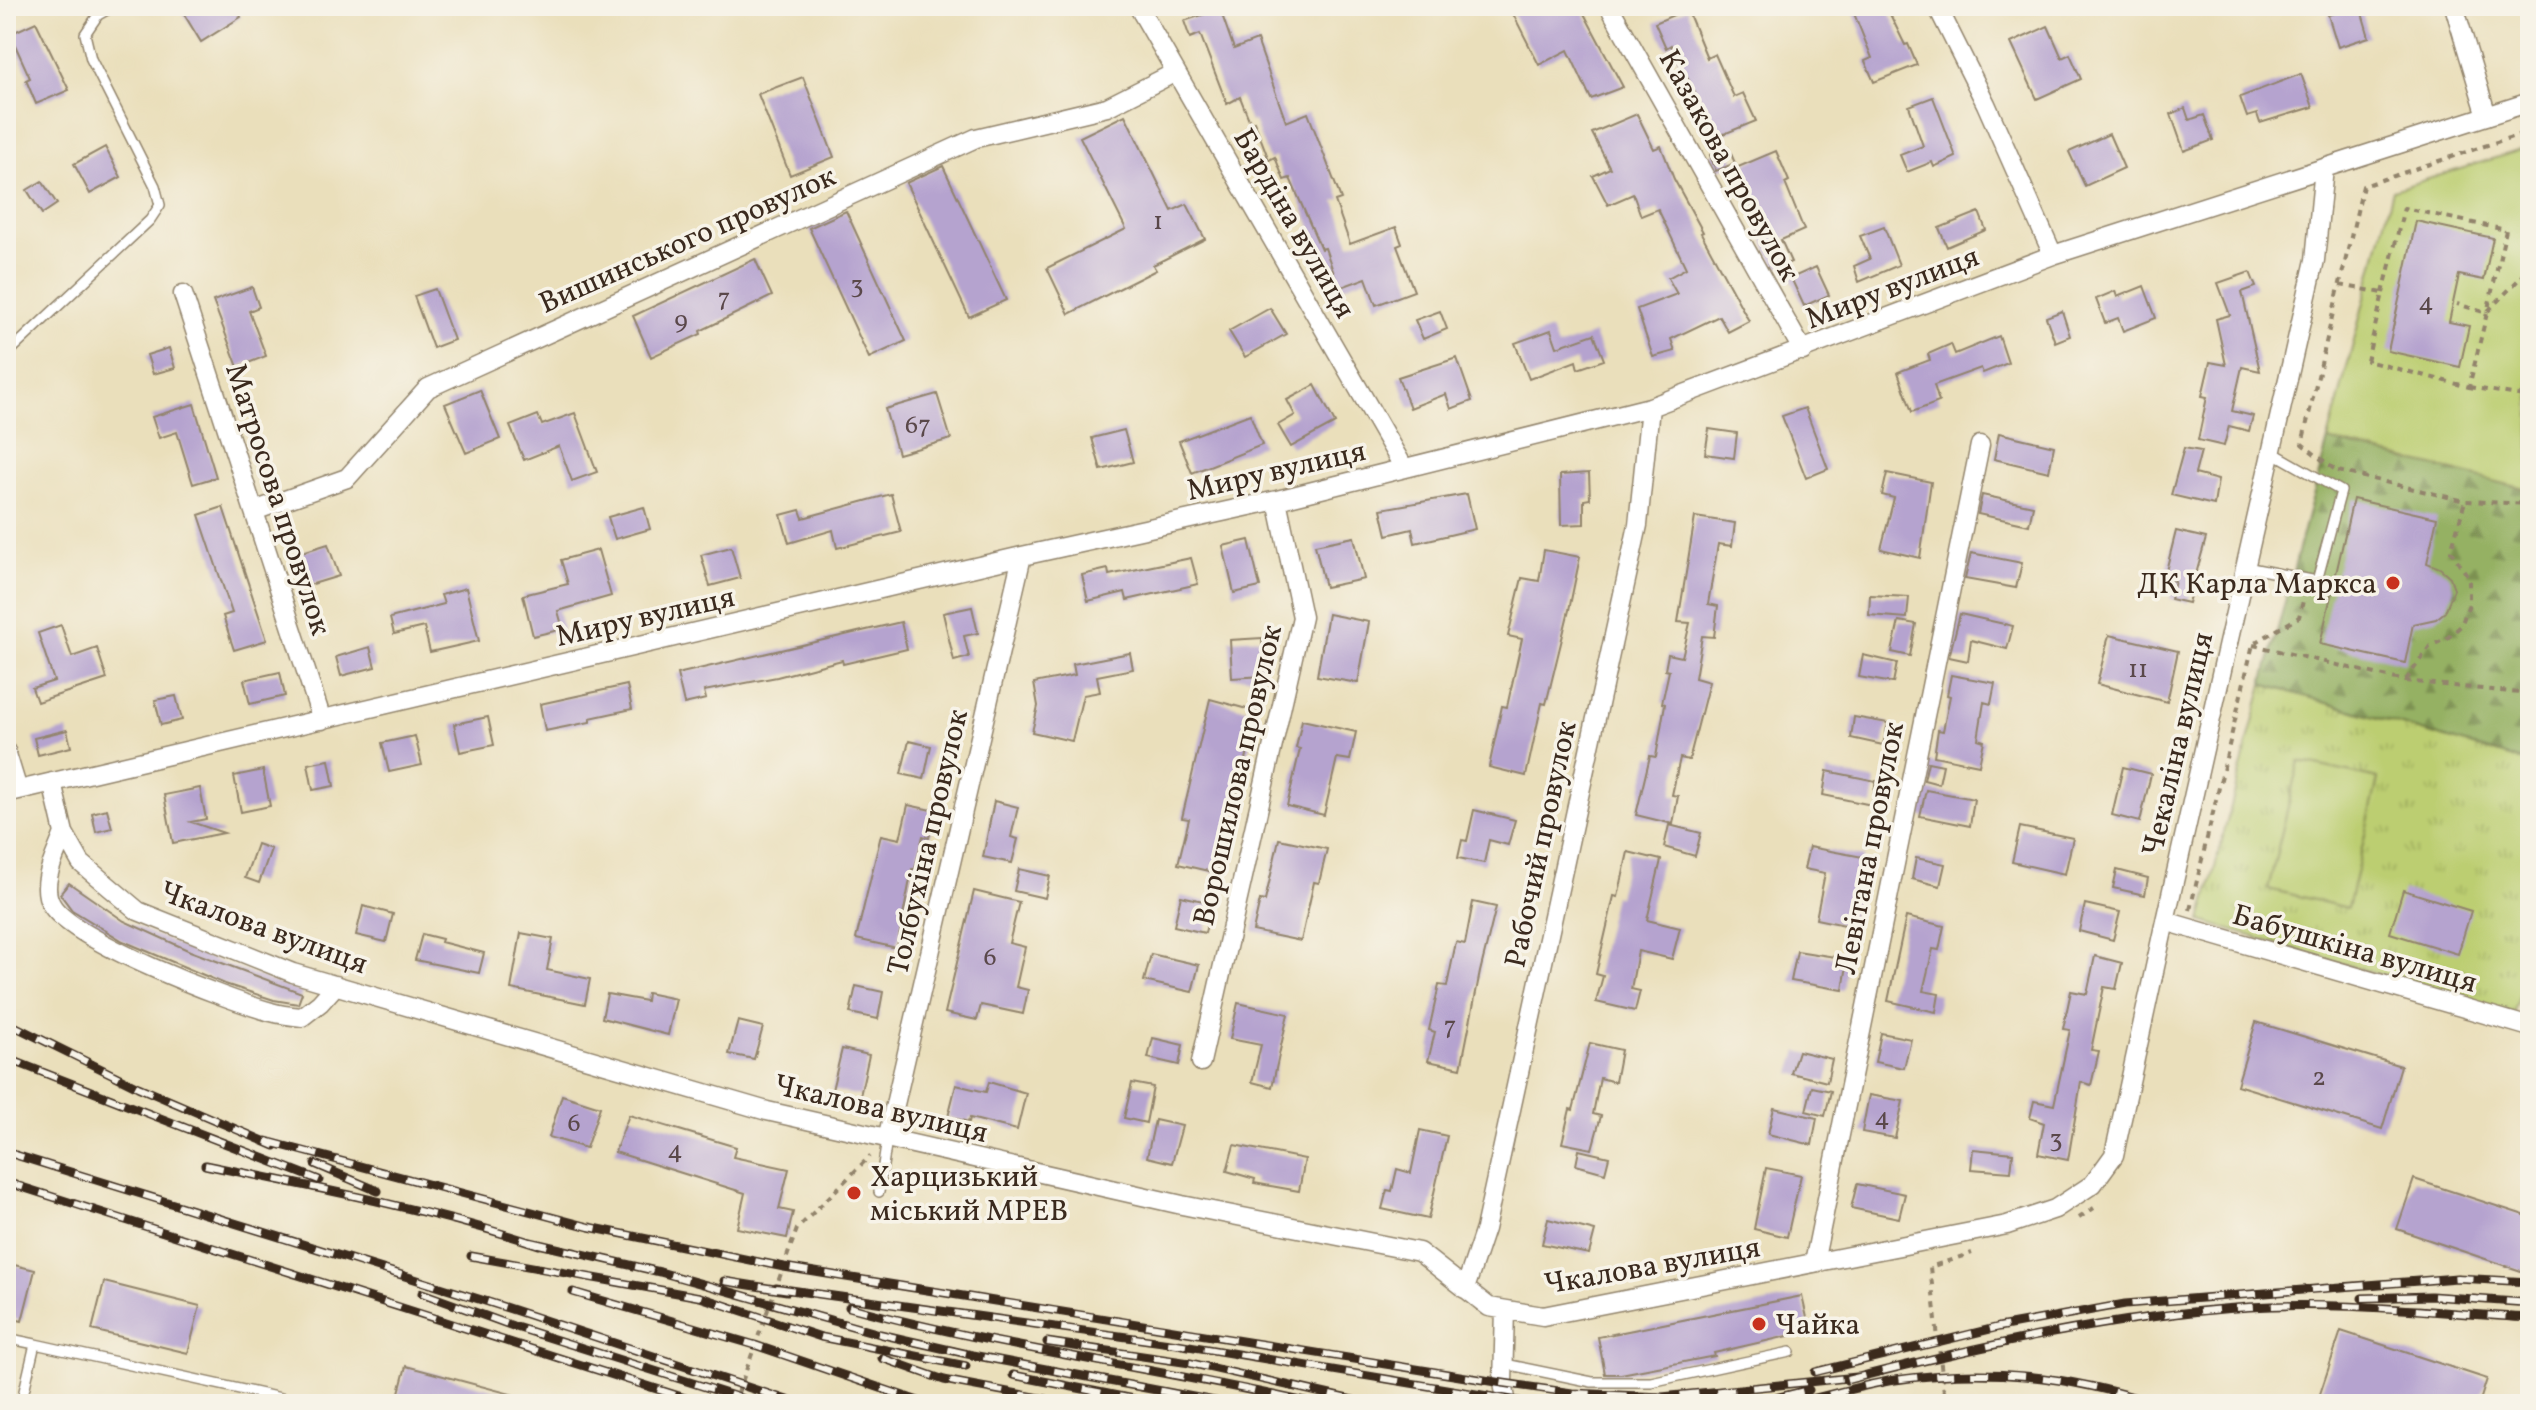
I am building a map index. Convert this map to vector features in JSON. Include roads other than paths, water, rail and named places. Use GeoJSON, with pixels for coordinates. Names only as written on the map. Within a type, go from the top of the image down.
{"type":"FeatureCollection","features":[{"type":"Feature","properties":{"kind":"street","name":"Бардіна вулиця"},"geometry":{"type":"LineString","coordinates":[[1138,6],[1404,468]]}},
{"type":"Feature","properties":{"kind":"street","name":"Казакова провулок"},"geometry":{"type":"LineString","coordinates":[[1609,6],[1803,351]]}},
{"type":"Feature","properties":{"kind":"street"},"geometry":{"type":"LineString","coordinates":[[1937,6],[1986,104],[2053,255]]}},
{"type":"Feature","properties":{"kind":"street"},"geometry":{"type":"LineString","coordinates":[[2454,6],[2487,116]]}},
{"type":"Feature","properties":{"kind":"street","name":"Вишинського провулок"},"geometry":{"type":"LineString","coordinates":[[254,511],[347,478],[428,388],[976,138],[1107,107],[1176,72]]}},
{"type":"Feature","properties":{"kind":"street","name":"Миру вулиця"},"geometry":{"type":"LineString","coordinates":[[12,792],[1022,556],[1277,500],[1650,407],[2053,255],[2530,102]]}},
{"type":"Feature","properties":{"kind":"street","name":"Чекаліна вулиця"},"geometry":{"type":"LineString","coordinates":[[2007,1225],[2055,1209],[2093,1184],[2114,1155],[2315,260],[2324,168]]}},
{"type":"Feature","properties":{"kind":"street","name":"Матросова провулок"},"geometry":{"type":"LineString","coordinates":[[183,294],[322,720]]}},
{"type":"Feature","properties":{"kind":"street","name":"Рабочий провулок"},"geometry":{"type":"LineString","coordinates":[[1465,1289],[1485,1229],[1638,525],[1650,407]]}},
{"type":"Feature","properties":{"kind":"street","name":"Левітана провулок"},"geometry":{"type":"LineString","coordinates":[[1814,1263],[1980,445]]}},
{"type":"Feature","properties":{"kind":"street","name":"Ворошилова провулок"},"geometry":{"type":"LineString","coordinates":[[1201,1062],[1302,617],[1277,500]]}},
{"type":"Feature","properties":{"kind":"street","name":"Толбухіна провулок"},"geometry":{"type":"LineString","coordinates":[[887,1139],[1022,556]]}},
{"type":"Feature","properties":{"kind":"street"},"geometry":{"type":"LineString","coordinates":[[6,751],[12,792]]}},
{"type":"Feature","properties":{"kind":"street","name":"Чкалова вулиця"},"geometry":{"type":"LineString","coordinates":[[52,782],[64,833],[81,863],[138,911],[293,973],[767,1111],[1182,1205],[1419,1252],[1489,1307],[1543,1316],[2007,1225]]}},
{"type":"Feature","properties":{"kind":"street"},"geometry":{"type":"LineString","coordinates":[[64,833],[49,874],[47,892],[51,905],[75,927],[112,948],[178,979],[273,1013],[302,1017],[336,985]]}},
{"type":"Feature","properties":{"kind":"street","name":"Бабушкіна вулиця"},"geometry":{"type":"LineString","coordinates":[[2165,921],[2530,1027]]}},
{"type":"Feature","properties":{"kind":"street"},"geometry":{"type":"LineString","coordinates":[[1505,1310],[1503,1383],[1507,1404]]}},
{"type":"Feature","properties":{"kind":"lane"},"geometry":{"type":"LineString","coordinates":[[6,355],[150,220],[160,205],[155,186],[91,59],[85,34],[98,15],[114,6]]}},
{"type":"Feature","properties":{"kind":"lane"},"geometry":{"type":"LineString","coordinates":[[2246,567],[2317,581],[2341,491],[2272,452]]}},
{"type":"Feature","properties":{"kind":"lane"},"geometry":{"type":"LineString","coordinates":[[879,1192],[887,1139]]}},
{"type":"Feature","properties":{"kind":"lane"},"geometry":{"type":"LineString","coordinates":[[6,1338],[308,1404]]}},
{"type":"Feature","properties":{"kind":"lane"},"geometry":{"type":"LineString","coordinates":[[21,1404],[35,1344]]}},
{"type":"Feature","properties":{"kind":"lane"},"geometry":{"type":"LineString","coordinates":[[1505,1364],[1592,1382],[1651,1382],[1790,1352]]}},
{"type":"Feature","properties":{"kind":"railway"},"geometry":{"type":"LineString","coordinates":[[6,1022],[138,1087],[275,1146]]}},
{"type":"Feature","properties":{"kind":"railway"},"geometry":{"type":"LineString","coordinates":[[6,1058],[319,1180]]}},
{"type":"Feature","properties":{"kind":"railway"},"geometry":{"type":"LineString","coordinates":[[266,1141],[589,1227],[784,1267],[1503,1383],[1572,1393],[1662,1397],[1857,1377]]}},
{"type":"Feature","properties":{"kind":"railway"},"geometry":{"type":"LineString","coordinates":[[6,1152],[514,1310],[799,1404]]}},
{"type":"Feature","properties":{"kind":"railway"},"geometry":{"type":"LineString","coordinates":[[315,1164],[378,1191]]}},
{"type":"Feature","properties":{"kind":"railway"},"geometry":{"type":"LineString","coordinates":[[205,1165],[415,1210],[539,1245]]}},
{"type":"Feature","properties":{"kind":"railway"},"geometry":{"type":"LineString","coordinates":[[6,1182],[704,1404]]}},
{"type":"Feature","properties":{"kind":"railway"},"geometry":{"type":"LineString","coordinates":[[530,1242],[660,1272],[880,1334],[972,1355],[1230,1404]]}},
{"type":"Feature","properties":{"kind":"railway"},"geometry":{"type":"LineString","coordinates":[[471,1256],[700,1297],[821,1337],[966,1366]]}},
{"type":"Feature","properties":{"kind":"railway"},"geometry":{"type":"LineString","coordinates":[[1815,1372],[1999,1327],[2125,1304],[2457,1278],[2530,1282]]}},
{"type":"Feature","properties":{"kind":"railway"},"geometry":{"type":"LineString","coordinates":[[724,1281],[787,1291]]}},
{"type":"Feature","properties":{"kind":"railway"},"geometry":{"type":"LineString","coordinates":[[776,1288],[1177,1344],[1536,1404]]}},
{"type":"Feature","properties":{"kind":"railway"},"geometry":{"type":"LineString","coordinates":[[573,1292],[755,1345],[927,1404]]}},
{"type":"Feature","properties":{"kind":"railway"},"geometry":{"type":"LineString","coordinates":[[422,1293],[513,1326],[759,1404]]}},
{"type":"Feature","properties":{"kind":"railway"},"geometry":{"type":"LineString","coordinates":[[2362,1298],[2431,1296],[2530,1303]]}},
{"type":"Feature","properties":{"kind":"railway"},"geometry":{"type":"LineString","coordinates":[[1847,1380],[2047,1334],[2198,1311],[2319,1305],[2530,1318]]}},
{"type":"Feature","properties":{"kind":"railway"},"geometry":{"type":"LineString","coordinates":[[849,1307],[964,1335],[1314,1404]]}},
{"type":"Feature","properties":{"kind":"railway"},"geometry":{"type":"LineString","coordinates":[[1047,1342],[1190,1363],[1370,1404]]}},
{"type":"Feature","properties":{"kind":"railway"},"geometry":{"type":"LineString","coordinates":[[882,1358],[944,1380],[1072,1404]]}},
{"type":"Feature","properties":{"kind":"railway"},"geometry":{"type":"LineString","coordinates":[[1794,1403],[1895,1380],[1995,1374],[2059,1380],[2155,1404]]}},
{"type":"Feature","properties":{"kind":"railway"},"geometry":{"type":"LineString","coordinates":[[1013,1375],[1158,1404]]}},
{"type":"Feature","properties":{"kind":"railway"},"geometry":{"type":"LineString","coordinates":[[1750,1404],[1809,1390]]}},
{"type":"Feature","properties":{"kind":"place","name":"ДК Карла Маркса"},"geometry":{"type":"Point","coordinates":[2393,583]}},
{"type":"Feature","properties":{"kind":"place","name":"Харцизький міський МРЕВ"},"geometry":{"type":"Point","coordinates":[854,1193]}},
{"type":"Feature","properties":{"kind":"place","name":"Чайка"},"geometry":{"type":"Point","coordinates":[1759,1324]}}]}
